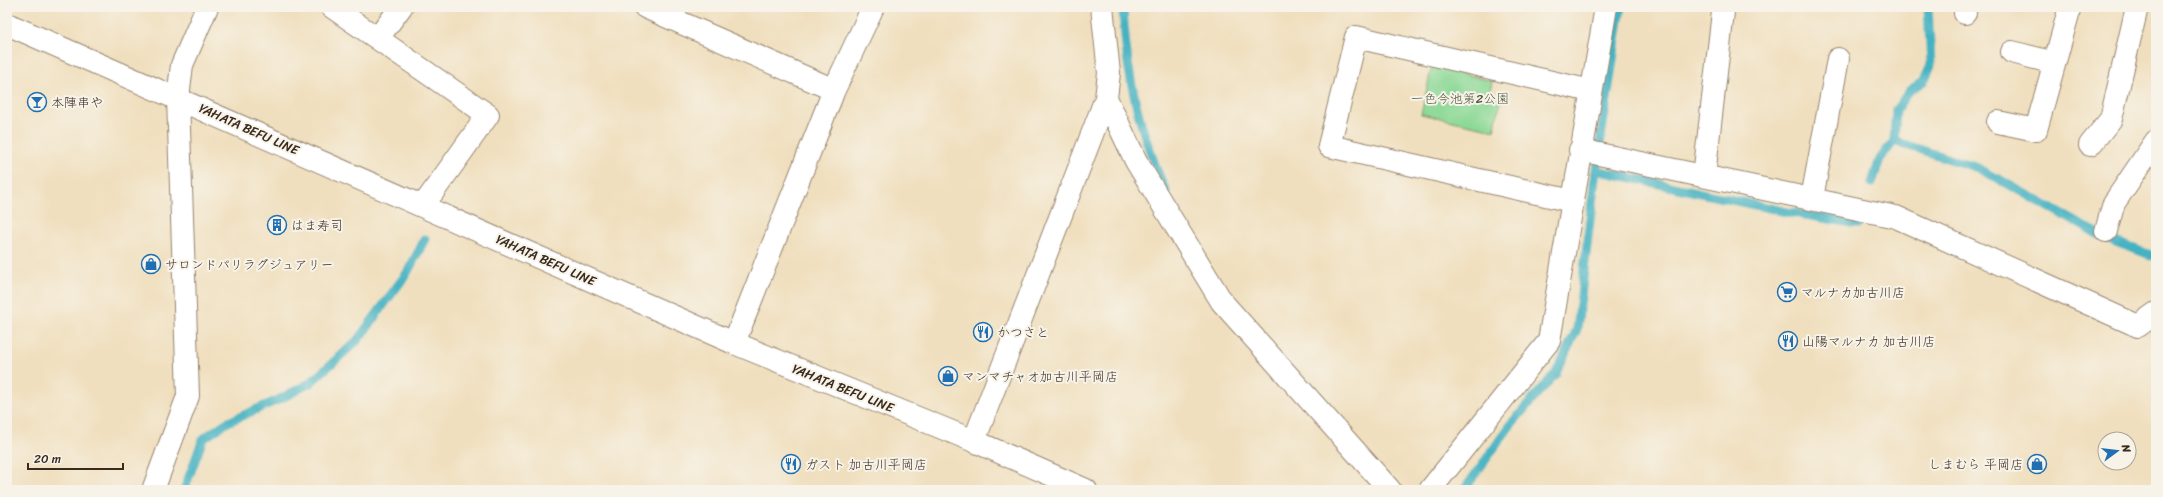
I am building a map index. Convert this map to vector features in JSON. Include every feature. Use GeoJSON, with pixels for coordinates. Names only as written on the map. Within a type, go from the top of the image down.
{"type":"FeatureCollection","features":[{"type":"Feature","properties":{"kind":"street"},"geometry":{"type":"LineString","coordinates":[[153,490],[188,396],[178,98],[182,65],[207,7]]}},
{"type":"Feature","properties":{"kind":"street"},"geometry":{"type":"LineString","coordinates":[[332,7],[488,115],[423,206]]}},
{"type":"Feature","properties":{"kind":"street"},"geometry":{"type":"LineString","coordinates":[[378,38],[401,7]]}},
{"type":"Feature","properties":{"kind":"street"},"geometry":{"type":"LineString","coordinates":[[645,7],[834,90]]}},
{"type":"Feature","properties":{"kind":"street"},"geometry":{"type":"LineString","coordinates":[[734,343],[834,90],[873,7]]}},
{"type":"Feature","properties":{"kind":"street"},"geometry":{"type":"LineString","coordinates":[[974,441],[1106,98],[1109,73],[1102,7]]}},
{"type":"Feature","properties":{"kind":"street"},"geometry":{"type":"LineString","coordinates":[[1430,490],[1549,341],[1580,150],[1606,7]]}},
{"type":"Feature","properties":{"kind":"street"},"geometry":{"type":"LineString","coordinates":[[1998,122],[2036,130],[2070,7]]}},
{"type":"Feature","properties":{"kind":"street"},"geometry":{"type":"LineString","coordinates":[[2090,145],[2111,119],[2137,7]]}},
{"type":"Feature","properties":{"kind":"street"},"geometry":{"type":"LineString","coordinates":[[1704,176],[1724,12]]}},
{"type":"Feature","properties":{"kind":"street","name":"YAHATA BEFU LINE"},"geometry":{"type":"LineString","coordinates":[[7,24],[734,343],[974,441],[1086,490]]}},
{"type":"Feature","properties":{"kind":"street"},"geometry":{"type":"LineString","coordinates":[[1572,201],[1329,146],[1356,36],[1591,91]]}},
{"type":"Feature","properties":{"kind":"street"},"geometry":{"type":"LineString","coordinates":[[2012,52],[2054,63]]}},
{"type":"Feature","properties":{"kind":"street"},"geometry":{"type":"LineString","coordinates":[[1812,198],[1838,59]]}},
{"type":"Feature","properties":{"kind":"street"},"geometry":{"type":"LineString","coordinates":[[1106,98],[1136,161],[1222,302],[1390,490]]}},
{"type":"Feature","properties":{"kind":"street"},"geometry":{"type":"LineString","coordinates":[[2106,231],[2114,203],[2156,142]]}},
{"type":"Feature","properties":{"kind":"street"},"geometry":{"type":"LineString","coordinates":[[1580,150],[1896,217],[2138,326],[2156,313]]}},
{"type":"Feature","properties":{"kind":"green space","name":"一色今池第2公園"},"geometry":{"type":"Polygon","coordinates":[[[1432,66],[1492,81],[1490,94],[1502,97],[1494,130],[1421,114],[1432,66]]]}},
{"type":"Feature","properties":{"kind":"waterway"},"geometry":{"type":"LineString","coordinates":[[1123,7],[1128,62],[1139,116],[1150,151],[1166,191]]}},
{"type":"Feature","properties":{"kind":"waterway"},"geometry":{"type":"LineString","coordinates":[[1464,490],[1512,423],[1556,373],[1577,329],[1596,170],[1621,7]]}},
{"type":"Feature","properties":{"kind":"waterway"},"geometry":{"type":"LineString","coordinates":[[1872,183],[1880,159],[1894,141],[1896,110],[1910,90],[1924,81],[1931,65],[1928,7]]}},
{"type":"Feature","properties":{"kind":"waterway"},"geometry":{"type":"LineString","coordinates":[[1894,141],[1978,168],[2105,238],[2156,257]]}},
{"type":"Feature","properties":{"kind":"waterway"},"geometry":{"type":"LineString","coordinates":[[1596,170],[1787,212],[1859,224]]}},
{"type":"Feature","properties":{"kind":"waterway"},"geometry":{"type":"LineString","coordinates":[[184,490],[203,439],[226,423],[280,399],[310,383],[357,341],[407,273],[425,239]]}},
{"type":"Feature","properties":{"kind":"place","name":"本陣串や"},"geometry":{"type":"Point","coordinates":[37,102]}},
{"type":"Feature","properties":{"kind":"place","name":"はま寿司"},"geometry":{"type":"Point","coordinates":[277,225]}},
{"type":"Feature","properties":{"kind":"place","name":"サロンドパリラグジュアリー"},"geometry":{"type":"Point","coordinates":[151,264]}},
{"type":"Feature","properties":{"kind":"place","name":"マルナカ加古川店"},"geometry":{"type":"Point","coordinates":[1787,292]}},
{"type":"Feature","properties":{"kind":"place","name":"かつさと"},"geometry":{"type":"Point","coordinates":[983,332]}},
{"type":"Feature","properties":{"kind":"place","name":"山陽マルナカ 加古川店"},"geometry":{"type":"Point","coordinates":[1788,341]}},
{"type":"Feature","properties":{"kind":"place","name":"マンマチャオ加古川平岡店"},"geometry":{"type":"Point","coordinates":[948,376]}},
{"type":"Feature","properties":{"kind":"place","name":"ガスト 加古川平岡店"},"geometry":{"type":"Point","coordinates":[791,464]}},
{"type":"Feature","properties":{"kind":"place","name":"しまむら 平岡店"},"geometry":{"type":"Point","coordinates":[2037,464]}}]}
